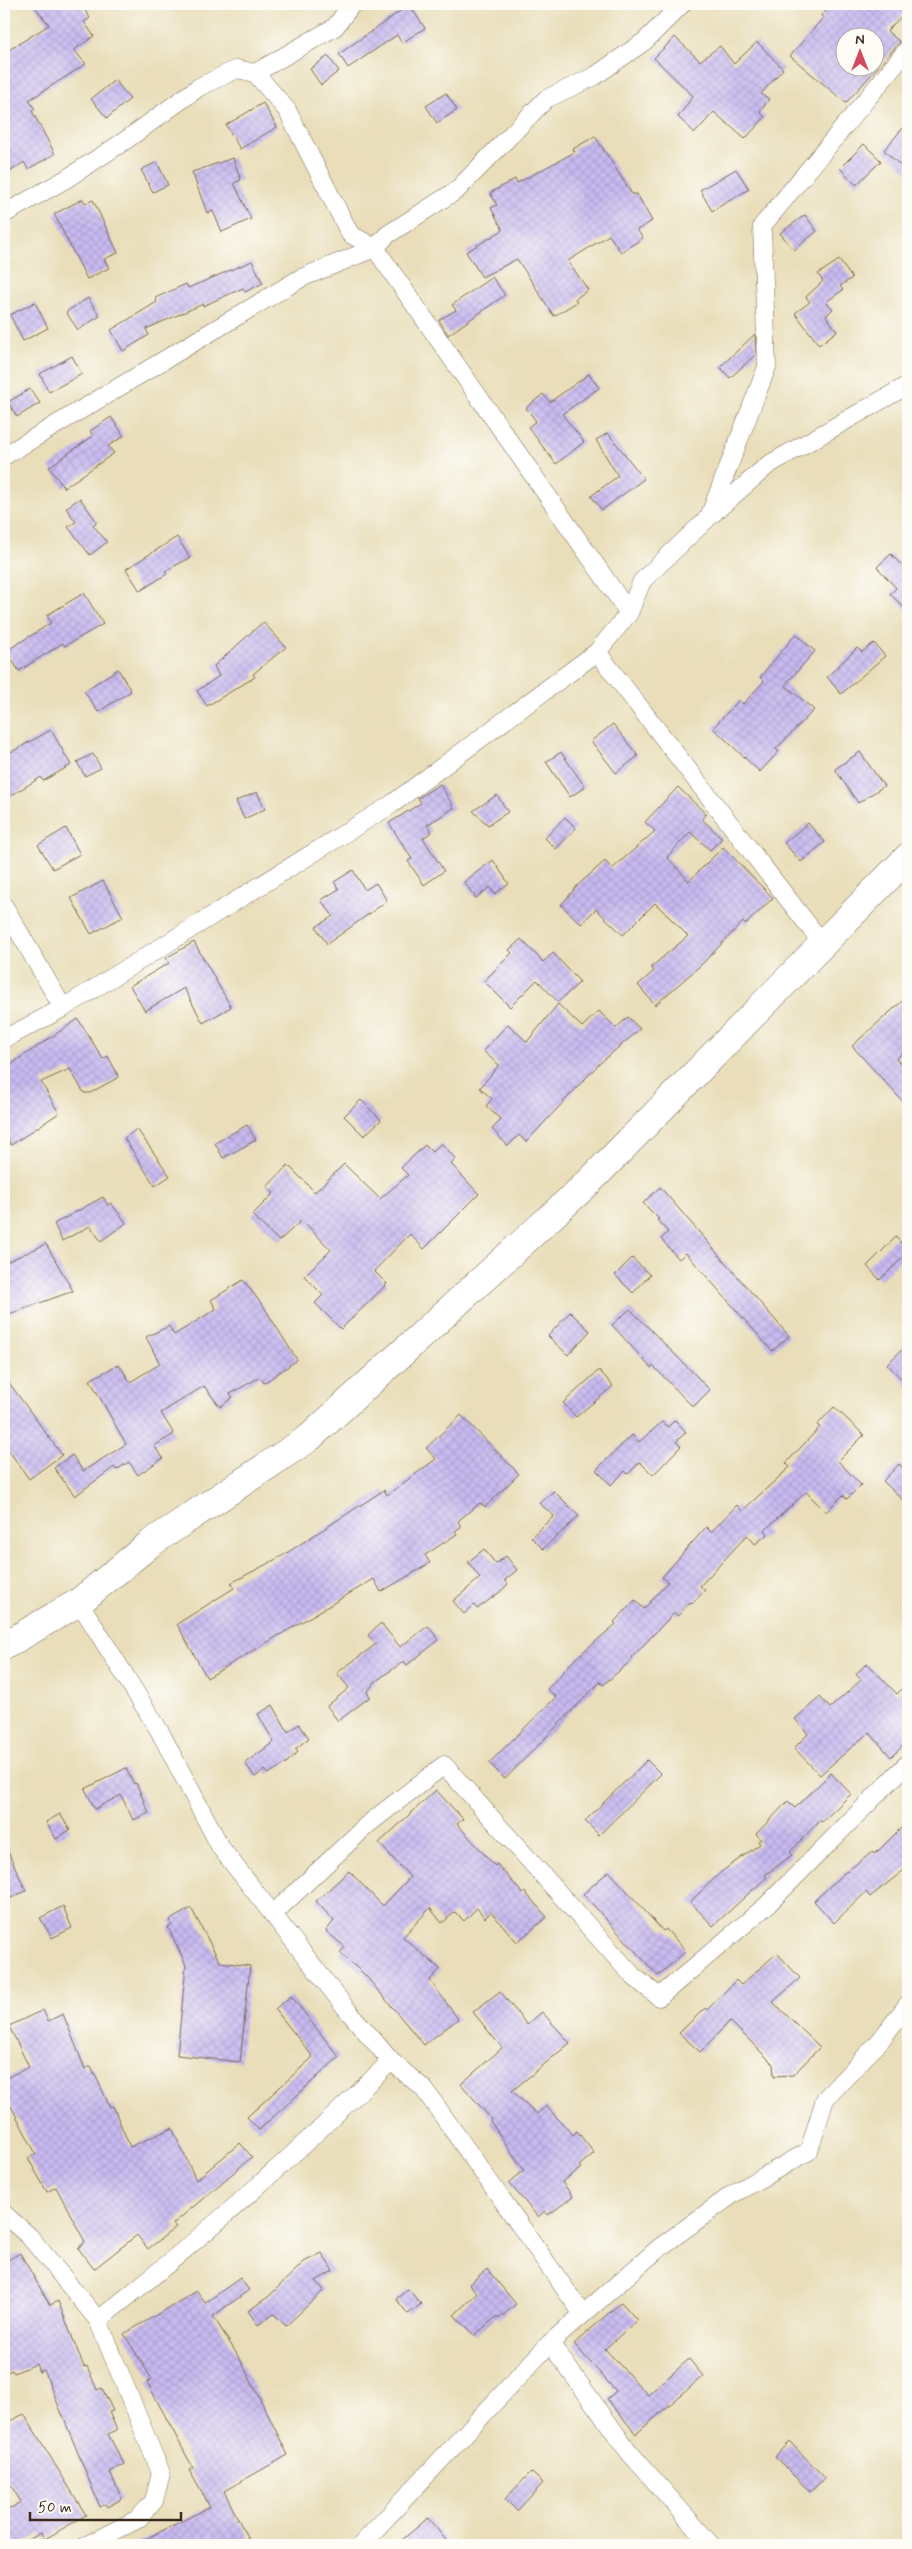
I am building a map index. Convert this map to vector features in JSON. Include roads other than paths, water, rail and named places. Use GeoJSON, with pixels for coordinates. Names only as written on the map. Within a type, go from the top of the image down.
{"type":"FeatureCollection","features":[{"type":"Feature","properties":{"kind":"highway"},"geometry":{"type":"LineString","coordinates":[[4,1646],[79,1602],[151,1543],[308,1438],[589,1182],[908,857]]}},
{"type":"Feature","properties":{"kind":"street"},"geometry":{"type":"LineString","coordinates":[[255,73],[335,27],[352,4]]}},
{"type":"Feature","properties":{"kind":"street"},"geometry":{"type":"LineString","coordinates":[[4,456],[301,278],[375,248],[387,235],[457,190],[546,100],[595,76],[645,41],[682,4]]}},
{"type":"Feature","properties":{"kind":"street"},"geometry":{"type":"LineString","coordinates":[[709,517],[768,367],[762,226],[908,49]]}},
{"type":"Feature","properties":{"kind":"street"},"geometry":{"type":"LineString","coordinates":[[4,214],[66,179],[126,140],[200,87],[237,69],[255,73],[287,110],[350,234],[375,248],[628,613]]}},
{"type":"Feature","properties":{"kind":"street"},"geometry":{"type":"LineString","coordinates":[[4,1039],[63,1008],[392,804],[597,652],[628,613],[642,581],[709,517],[768,465],[908,385]]}},
{"type":"Feature","properties":{"kind":"street"},"geometry":{"type":"LineString","coordinates":[[597,652],[822,944]]}},
{"type":"Feature","properties":{"kind":"street"},"geometry":{"type":"LineString","coordinates":[[4,906],[63,1008]]}},
{"type":"Feature","properties":{"kind":"street"},"geometry":{"type":"LineString","coordinates":[[79,1602],[159,1730],[221,1848],[349,2012],[392,2061],[424,2089],[582,2313]]}},
{"type":"Feature","properties":{"kind":"street"},"geometry":{"type":"LineString","coordinates":[[273,1914],[367,1825],[444,1765],[632,1976],[659,1997],[768,1905],[908,1764]]}},
{"type":"Feature","properties":{"kind":"street"},"geometry":{"type":"LineString","coordinates":[[361,2545],[550,2343],[582,2313],[659,2248],[733,2194],[809,2151],[824,2099],[880,2041],[908,2004]]}},
{"type":"Feature","properties":{"kind":"street"},"geometry":{"type":"LineString","coordinates":[[98,2320],[174,2261],[318,2132],[392,2061]]}},
{"type":"Feature","properties":{"kind":"street"},"geometry":{"type":"LineString","coordinates":[[4,2214],[29,2236],[98,2320],[161,2472],[154,2501],[138,2519],[87,2545]]}},
{"type":"Feature","properties":{"kind":"street"},"geometry":{"type":"LineString","coordinates":[[550,2343],[629,2452],[711,2545]]}}]}
